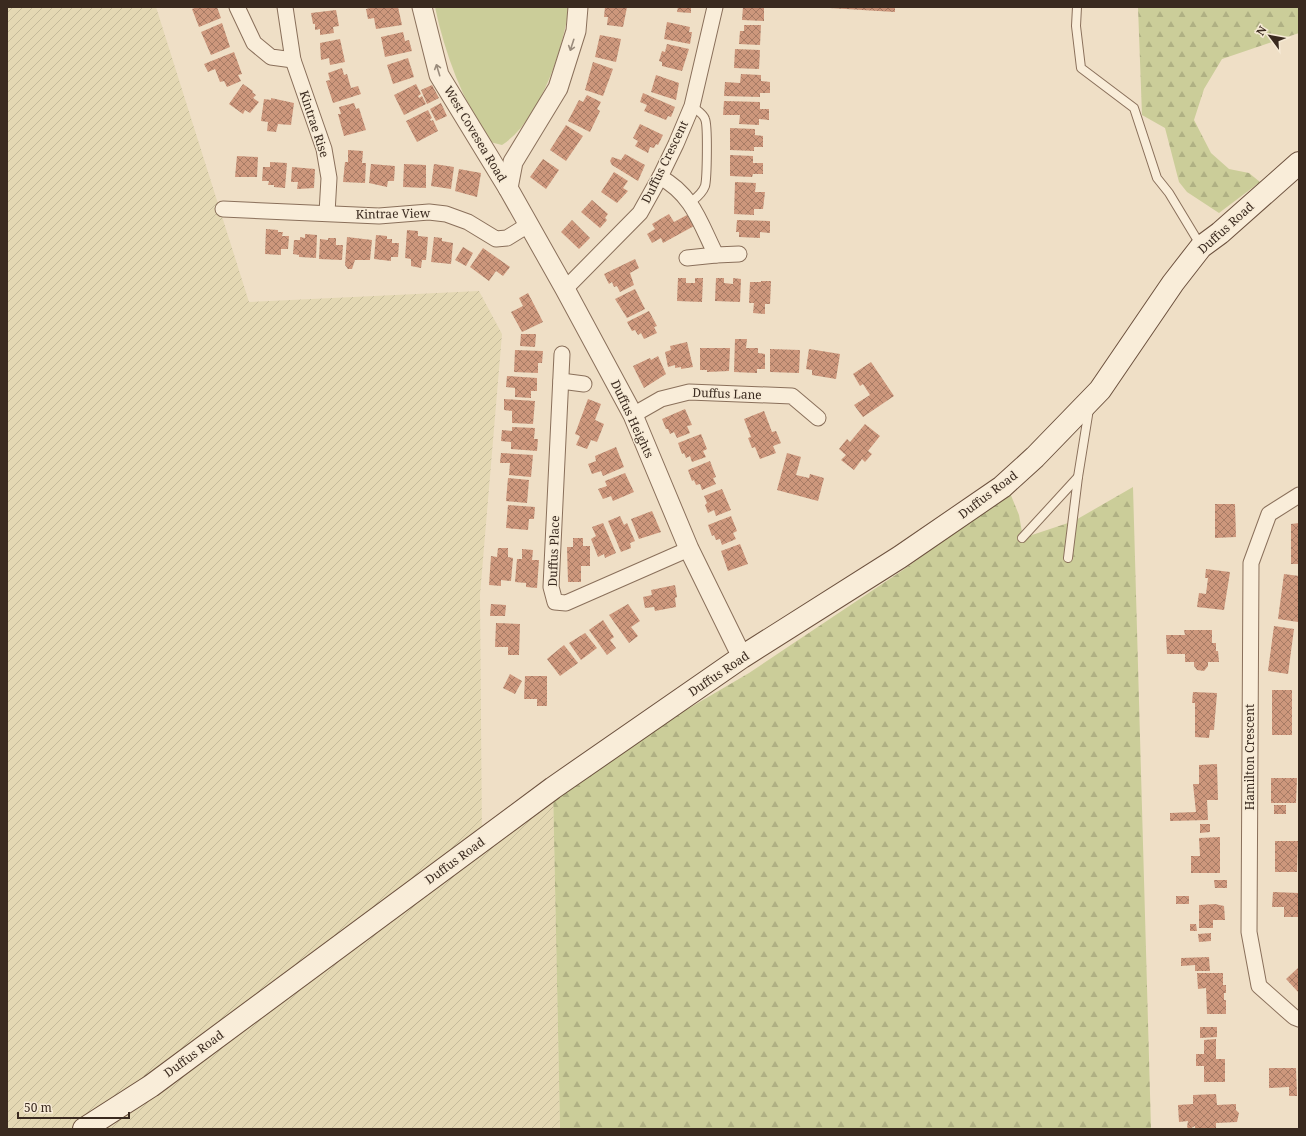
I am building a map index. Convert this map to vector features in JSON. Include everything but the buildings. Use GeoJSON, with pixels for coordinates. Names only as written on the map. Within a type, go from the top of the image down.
{"type":"FeatureCollection","features":[{"type":"Feature","properties":{"kind":"main road","name":"Duffus Road"},"geometry":{"type":"LineString","coordinates":[[84,1129],[151,1086],[553,788],[742,657],[900,557],[1002,487],[1090,402],[1173,283],[1202,247],[1220,233],[1299,163]]}},
{"type":"Feature","properties":{"kind":"street"},"geometry":{"type":"LineString","coordinates":[[237,7],[254,44],[271,57],[293,60]]}},
{"type":"Feature","properties":{"kind":"street","name":"Kintrae Rise"},"geometry":{"type":"LineString","coordinates":[[285,7],[293,60],[324,149],[329,178],[327,213]]}},
{"type":"Feature","properties":{"kind":"street","name":"West Covesea Road"},"geometry":{"type":"LineString","coordinates":[[422,7],[439,75],[508,188]]}},
{"type":"Feature","properties":{"kind":"street","name":"West Covesea Road"},"geometry":{"type":"LineString","coordinates":[[508,188],[513,162],[558,88],[576,31],[578,7]]}},
{"type":"Feature","properties":{"kind":"street","name":"Duffus Crescent"},"geometry":{"type":"LineString","coordinates":[[565,289],[610,246],[640,213],[660,177],[692,106],[715,7]]}},
{"type":"Feature","properties":{"kind":"street"},"geometry":{"type":"LineString","coordinates":[[483,148],[504,151],[521,148]]}},
{"type":"Feature","properties":{"kind":"street"},"geometry":{"type":"LineString","coordinates":[[660,177],[674,185],[691,202],[716,255]]}},
{"type":"Feature","properties":{"kind":"street","name":"Duffus Heights"},"geometry":{"type":"LineString","coordinates":[[508,188],[565,289],[633,415],[689,549],[742,657]]}},
{"type":"Feature","properties":{"kind":"street","name":"Kintrae View"},"geometry":{"type":"LineString","coordinates":[[223,210],[379,216],[428,212],[446,214],[468,222],[496,239],[507,238],[528,225]]}},
{"type":"Feature","properties":{"kind":"street"},"geometry":{"type":"LineString","coordinates":[[687,258],[739,254]]}},
{"type":"Feature","properties":{"kind":"street","name":"Duffus Place"},"geometry":{"type":"LineString","coordinates":[[562,354],[551,587],[555,602],[566,603],[689,549]]}},
{"type":"Feature","properties":{"kind":"street"},"geometry":{"type":"LineString","coordinates":[[561,381],[584,384]]}},
{"type":"Feature","properties":{"kind":"street","name":"Duffus Lane"},"geometry":{"type":"LineString","coordinates":[[633,415],[661,399],[689,392],[792,396],[818,418]]}},
{"type":"Feature","properties":{"kind":"street","name":"Hamilton Crescent"},"geometry":{"type":"LineString","coordinates":[[1299,495],[1269,514],[1251,564],[1249,932],[1260,986],[1294,1018],[1299,1019]]}},
{"type":"Feature","properties":{"kind":"lane"},"geometry":{"type":"LineString","coordinates":[[1077,7],[1076,26],[1081,68],[1134,108],[1157,178],[1202,247]]}},
{"type":"Feature","properties":{"kind":"lane"},"geometry":{"type":"LineString","coordinates":[[691,202],[699,196],[705,186],[707,141],[705,118],[692,106]]}},
{"type":"Feature","properties":{"kind":"lane"},"geometry":{"type":"LineString","coordinates":[[1068,558],[1078,477],[1090,402]]}},
{"type":"Feature","properties":{"kind":"lane"},"geometry":{"type":"LineString","coordinates":[[1022,538],[1078,477]]}},
{"type":"Feature","properties":{"kind":"shaded area"},"geometry":{"type":"Polygon","coordinates":[[[7,7],[156,7],[249,302],[479,291],[502,334],[480,595],[482,841],[553,788],[560,1129],[7,1129],[7,7]]]}},
{"type":"Feature","properties":{"kind":"green space"},"geometry":{"type":"Polygon","coordinates":[[[435,7],[569,7],[561,43],[548,83],[528,119],[516,134],[502,145],[490,142],[463,94],[444,43],[435,7]]]}},
{"type":"Feature","properties":{"kind":"green space"},"geometry":{"type":"Polygon","coordinates":[[[1138,7],[1299,7],[1299,33],[1222,59],[1204,89],[1194,120],[1211,153],[1229,169],[1249,173],[1260,182],[1219,213],[1187,192],[1179,182],[1165,128],[1142,115],[1138,7]]]}},
{"type":"Feature","properties":{"kind":"green space"},"geometry":{"type":"Polygon","coordinates":[[[1133,487],[1151,1129],[560,1129],[553,788],[749,673],[903,570],[1010,493],[1019,515],[1023,538],[1074,521],[1133,487]]]}}]}
